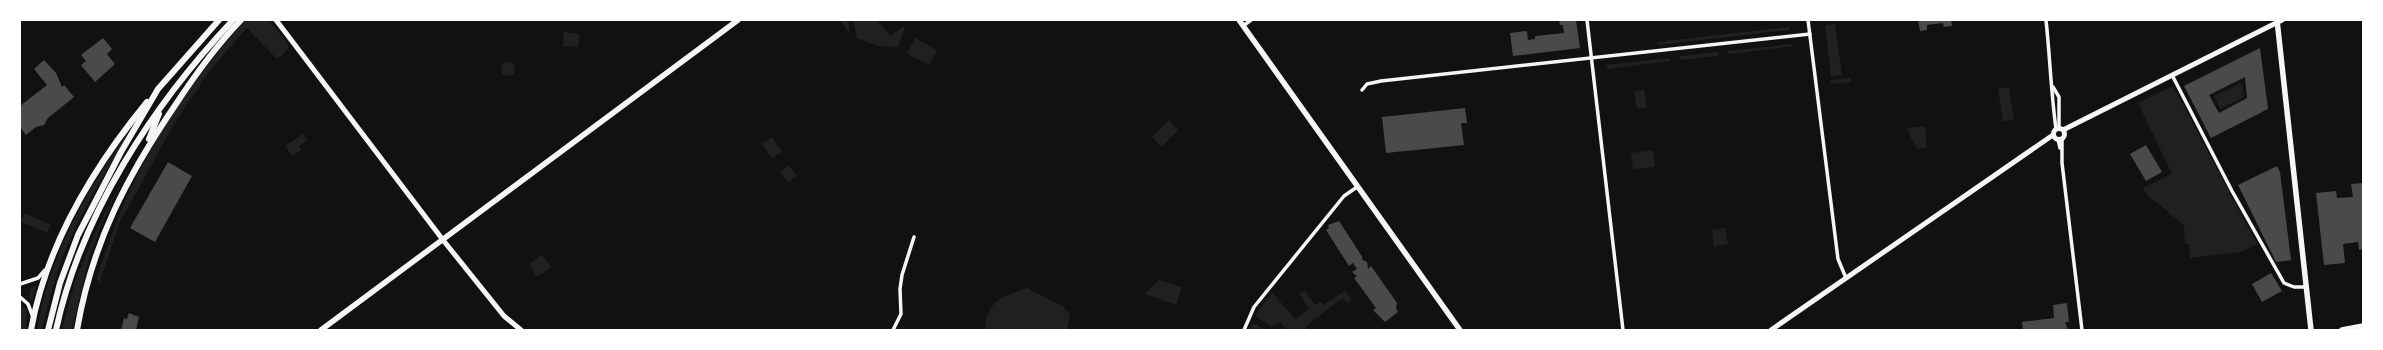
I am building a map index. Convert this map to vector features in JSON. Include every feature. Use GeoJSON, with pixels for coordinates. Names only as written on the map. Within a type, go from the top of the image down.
{"type":"FeatureCollection","features":[{"type":"Feature","properties":{"kind":"highway"},"geometry":{"type":"LineString","coordinates":[[31,330],[48,266],[67,226],[103,162],[158,89],[219,20]]}},
{"type":"Feature","properties":{"kind":"highway"},"geometry":{"type":"LineString","coordinates":[[56,330],[67,285],[86,238],[128,158],[165,100],[208,47],[237,21]]}},
{"type":"Feature","properties":{"kind":"highway"},"geometry":{"type":"LineString","coordinates":[[144,151],[182,94],[237,21]]}},
{"type":"Feature","properties":{"kind":"highway"},"geometry":{"type":"LineString","coordinates":[[48,330],[60,283],[78,235],[121,152],[158,89]]}},
{"type":"Feature","properties":{"kind":"highway"},"geometry":{"type":"LineString","coordinates":[[77,330],[96,252],[118,201],[144,151],[165,100]]}},
{"type":"Feature","properties":{"kind":"main road"},"geometry":{"type":"LineString","coordinates":[[276,20],[442,240],[504,316],[521,330]]}},
{"type":"Feature","properties":{"kind":"main road"},"geometry":{"type":"LineString","coordinates":[[321,330],[738,20]]}},
{"type":"Feature","properties":{"kind":"main road"},"geometry":{"type":"LineString","coordinates":[[1239,20],[1460,330]]}},
{"type":"Feature","properties":{"kind":"main road"},"geometry":{"type":"LineString","coordinates":[[1770,330],[2040,146],[2057,138],[2061,130],[2076,124],[2279,21],[2312,330]]}},
{"type":"Feature","properties":{"kind":"main road"},"geometry":{"type":"LineString","coordinates":[[2057,138],[2061,130]]}},
{"type":"Feature","properties":{"kind":"main road"},"geometry":{"type":"LineString","coordinates":[[2342,330],[2363,326]]}},
{"type":"Feature","properties":{"kind":"street"},"geometry":{"type":"LineString","coordinates":[[1243,26],[1251,20]]}},
{"type":"Feature","properties":{"kind":"street"},"geometry":{"type":"LineString","coordinates":[[1587,20],[1623,330]]}},
{"type":"Feature","properties":{"kind":"street"},"geometry":{"type":"LineString","coordinates":[[1808,20],[1838,259],[1846,278]]}},
{"type":"Feature","properties":{"kind":"street"},"geometry":{"type":"LineString","coordinates":[[2046,20],[2053,87],[2051,99],[2061,130]]}},
{"type":"Feature","properties":{"kind":"street"},"geometry":{"type":"LineString","coordinates":[[1362,90],[1367,84],[1381,81],[1810,34]]}},
{"type":"Feature","properties":{"kind":"street"},"geometry":{"type":"LineString","coordinates":[[2172,75],[2228,184],[2284,283],[2294,287],[2307,287]]}},
{"type":"Feature","properties":{"kind":"street"},"geometry":{"type":"LineString","coordinates":[[2053,87],[2059,97],[2061,130]]}},
{"type":"Feature","properties":{"kind":"street"},"geometry":{"type":"LineString","coordinates":[[2057,138],[2061,153],[2082,330]]}},
{"type":"Feature","properties":{"kind":"street"},"geometry":{"type":"LineString","coordinates":[[1244,330],[1252,310],[1273,282],[1344,196],[1357,187]]}},
{"type":"Feature","properties":{"kind":"street"},"geometry":{"type":"LineString","coordinates":[[893,330],[901,314],[900,290],[902,275],[914,236]]}},
{"type":"Feature","properties":{"kind":"street"},"geometry":{"type":"LineString","coordinates":[[20,284],[38,278],[48,266]]}},
{"type":"Feature","properties":{"kind":"street"},"geometry":{"type":"LineString","coordinates":[[20,297],[28,304],[33,319]]}},
{"type":"Feature","properties":{"kind":"shaded area"},"geometry":{"type":"Polygon","coordinates":[[[245,20],[269,20],[288,44],[288,49],[282,56],[276,58],[247,28],[211,69],[174,124],[120,222],[99,284],[97,277],[115,227],[127,197],[151,149],[195,82],[245,20]]]}},
{"type":"Feature","properties":{"kind":"shaded area"},"geometry":{"type":"Polygon","coordinates":[[[840,20],[849,20],[849,33],[840,20]]]}},
{"type":"Feature","properties":{"kind":"shaded area"},"geometry":{"type":"Polygon","coordinates":[[[853,20],[877,20],[890,36],[904,26],[905,28],[898,47],[877,46],[857,38],[853,20]]]}},
{"type":"Feature","properties":{"kind":"shaded area"},"geometry":{"type":"Polygon","coordinates":[[[1835,24],[1842,75],[1831,77],[1825,25],[1835,24]]]}},
{"type":"Feature","properties":{"kind":"shaded area"},"geometry":{"type":"Polygon","coordinates":[[[1789,27],[1789,30],[1657,45],[1657,42],[1789,27]]]}},
{"type":"Feature","properties":{"kind":"shaded area"},"geometry":{"type":"Polygon","coordinates":[[[564,32],[579,34],[578,47],[563,46],[564,32]]]}},
{"type":"Feature","properties":{"kind":"shaded area"},"geometry":{"type":"Polygon","coordinates":[[[915,38],[937,50],[929,65],[907,54],[915,38]]]}},
{"type":"Feature","properties":{"kind":"shaded area"},"geometry":{"type":"Polygon","coordinates":[[[1793,44],[1793,46],[1729,54],[1728,51],[1793,44]]]}},
{"type":"Feature","properties":{"kind":"shaded area"},"geometry":{"type":"Polygon","coordinates":[[[1719,52],[1719,56],[1680,60],[1680,56],[1719,52]]]}},
{"type":"Feature","properties":{"kind":"shaded area"},"geometry":{"type":"Polygon","coordinates":[[[1670,58],[1671,61],[1607,69],[1606,65],[1670,58]]]}},
{"type":"Feature","properties":{"kind":"shaded area"},"geometry":{"type":"Polygon","coordinates":[[[505,62],[511,62],[515,66],[515,72],[511,76],[505,76],[501,72],[501,66],[505,62]]]}},
{"type":"Feature","properties":{"kind":"shaded area"},"geometry":{"type":"Polygon","coordinates":[[[1850,78],[1851,82],[1831,84],[1831,80],[1850,78]]]}},
{"type":"Feature","properties":{"kind":"shaded area"},"geometry":{"type":"Polygon","coordinates":[[[2242,83],[2244,97],[2220,109],[2214,96],[2242,83]]]}},
{"type":"Feature","properties":{"kind":"shaded area"},"geometry":{"type":"Polygon","coordinates":[[[2173,86],[2257,244],[2241,252],[2190,258],[2189,244],[2185,244],[2184,225],[2147,195],[2143,188],[2172,174],[2138,103],[2173,86]]]}},
{"type":"Feature","properties":{"kind":"shaded area"},"geometry":{"type":"Polygon","coordinates":[[[2009,87],[2014,120],[2003,121],[1998,89],[2009,87]]]}},
{"type":"Feature","properties":{"kind":"shaded area"},"geometry":{"type":"Polygon","coordinates":[[[1644,90],[1647,108],[1637,109],[1634,91],[1644,90]]]}},
{"type":"Feature","properties":{"kind":"shaded area"},"geometry":{"type":"Polygon","coordinates":[[[1169,120],[1178,130],[1162,147],[1152,137],[1169,120]]]}},
{"type":"Feature","properties":{"kind":"shaded area"},"geometry":{"type":"Polygon","coordinates":[[[1925,126],[1927,148],[1917,149],[1909,134],[1908,128],[1925,126]]]}},
{"type":"Feature","properties":{"kind":"shaded area"},"geometry":{"type":"Polygon","coordinates":[[[129,132],[77,224],[57,274],[42,330],[37,330],[50,277],[71,226],[98,178],[129,132]]]}},
{"type":"Feature","properties":{"kind":"shaded area"},"geometry":{"type":"Polygon","coordinates":[[[303,134],[307,140],[299,146],[301,150],[292,156],[285,146],[303,134]]]}},
{"type":"Feature","properties":{"kind":"shaded area"},"geometry":{"type":"Polygon","coordinates":[[[772,137],[782,152],[772,158],[762,144],[772,137]]]}},
{"type":"Feature","properties":{"kind":"shaded area"},"geometry":{"type":"Polygon","coordinates":[[[1653,150],[1655,167],[1633,169],[1631,153],[1653,150]]]}},
{"type":"Feature","properties":{"kind":"shaded area"},"geometry":{"type":"Polygon","coordinates":[[[131,163],[101,226],[88,262],[72,330],[62,330],[74,285],[90,244],[131,163]]]}},
{"type":"Feature","properties":{"kind":"shaded area"},"geometry":{"type":"Polygon","coordinates":[[[789,165],[797,176],[788,182],[780,172],[789,165]]]}},
{"type":"Feature","properties":{"kind":"shaded area"},"geometry":{"type":"Polygon","coordinates":[[[24,213],[51,225],[47,233],[21,222],[24,213]]]}},
{"type":"Feature","properties":{"kind":"shaded area"},"geometry":{"type":"Polygon","coordinates":[[[1725,228],[1728,244],[1714,246],[1712,230],[1725,228]]]}},
{"type":"Feature","properties":{"kind":"shaded area"},"geometry":{"type":"Polygon","coordinates":[[[542,255],[551,267],[537,277],[529,264],[542,255]]]}},
{"type":"Feature","properties":{"kind":"shaded area"},"geometry":{"type":"Polygon","coordinates":[[[1159,280],[1182,287],[1176,305],[1145,294],[1159,280]]]}},
{"type":"Feature","properties":{"kind":"shaded area"},"geometry":{"type":"Polygon","coordinates":[[[37,285],[32,302],[29,297],[31,288],[37,285]]]}},
{"type":"Feature","properties":{"kind":"shaded area"},"geometry":{"type":"Polygon","coordinates":[[[1027,288],[1062,306],[1070,313],[1067,330],[985,330],[989,312],[997,301],[1003,297],[1027,288]]]}},
{"type":"Feature","properties":{"kind":"shaded area"},"geometry":{"type":"Polygon","coordinates":[[[1305,291],[1315,305],[1320,301],[1323,305],[1345,291],[1351,299],[1348,304],[1343,298],[1305,327],[1308,330],[1287,330],[1280,322],[1272,327],[1257,317],[1256,314],[1272,292],[1295,319],[1309,309],[1299,294],[1305,291]]]}},
{"type":"Feature","properties":{"kind":"shaded area"},"geometry":{"type":"Polygon","coordinates":[[[20,302],[27,310],[26,330],[20,330],[20,302]]]}},
{"type":"Feature","properties":{"kind":"shaded area"},"geometry":{"type":"Polygon","coordinates":[[[1256,324],[1265,330],[1249,330],[1251,325],[1256,324]]]}},
{"type":"Feature","properties":{"kind":"building"},"geometry":{"type":"Polygon","coordinates":[[[1559,20],[1576,20],[1580,48],[1513,56],[1510,33],[1527,31],[1528,40],[1535,39],[1535,36],[1564,33],[1563,25],[1560,25],[1559,20]]]}},
{"type":"Feature","properties":{"kind":"building"},"geometry":{"type":"Polygon","coordinates":[[[1918,20],[1951,20],[1952,26],[1944,27],[1943,23],[1927,25],[1927,30],[1920,31],[1918,20]]]}},
{"type":"Feature","properties":{"kind":"building"},"geometry":{"type":"Polygon","coordinates":[[[103,38],[112,49],[107,54],[115,64],[95,82],[81,65],[86,61],[81,55],[103,38]]]}},
{"type":"Feature","properties":{"kind":"building"},"geometry":{"type":"Polygon","coordinates":[[[2260,48],[2268,109],[2211,138],[2184,86],[2260,48]],[[2245,77],[2209,95],[2219,113],[2247,98],[2245,77]]]}},
{"type":"Feature","properties":{"kind":"building"},"geometry":{"type":"Polygon","coordinates":[[[44,60],[56,73],[62,87],[64,85],[74,97],[48,118],[44,125],[36,127],[26,135],[20,127],[20,106],[47,85],[34,69],[44,60]]]}},
{"type":"Feature","properties":{"kind":"building"},"geometry":{"type":"Polygon","coordinates":[[[1465,108],[1467,123],[1461,123],[1464,145],[1386,153],[1382,117],[1465,108]]]}},
{"type":"Feature","properties":{"kind":"building"},"geometry":{"type":"Polygon","coordinates":[[[2146,145],[2162,172],[2146,181],[2130,154],[2146,145]]]}},
{"type":"Feature","properties":{"kind":"building"},"geometry":{"type":"Polygon","coordinates":[[[168,162],[192,176],[155,242],[130,228],[168,162]]]}},
{"type":"Feature","properties":{"kind":"building"},"geometry":{"type":"Polygon","coordinates":[[[2277,166],[2280,172],[2291,260],[2276,262],[2238,185],[2277,166]]]}},
{"type":"Feature","properties":{"kind":"building"},"geometry":{"type":"Polygon","coordinates":[[[2363,183],[2363,249],[2359,250],[2358,242],[2343,244],[2345,263],[2324,265],[2316,193],[2336,191],[2337,198],[2353,197],[2351,184],[2363,183]]]}},
{"type":"Feature","properties":{"kind":"building"},"geometry":{"type":"Polygon","coordinates":[[[1339,221],[1363,258],[1361,259],[1367,262],[1368,269],[1371,266],[1397,303],[1396,308],[1398,312],[1385,322],[1373,310],[1376,308],[1354,278],[1357,276],[1352,272],[1357,269],[1353,263],[1349,266],[1326,230],[1329,228],[1328,225],[1339,221]]]}},
{"type":"Feature","properties":{"kind":"building"},"geometry":{"type":"Polygon","coordinates":[[[2271,273],[2282,291],[2262,302],[2252,284],[2271,273]]]}},
{"type":"Feature","properties":{"kind":"building"},"geometry":{"type":"Polygon","coordinates":[[[2067,303],[2069,322],[2065,322],[2068,330],[2023,330],[2022,322],[2054,318],[2053,305],[2067,303]]]}},
{"type":"Feature","properties":{"kind":"building"},"geometry":{"type":"Polygon","coordinates":[[[129,313],[139,317],[136,330],[121,330],[124,318],[127,319],[129,313]]]}}]}
